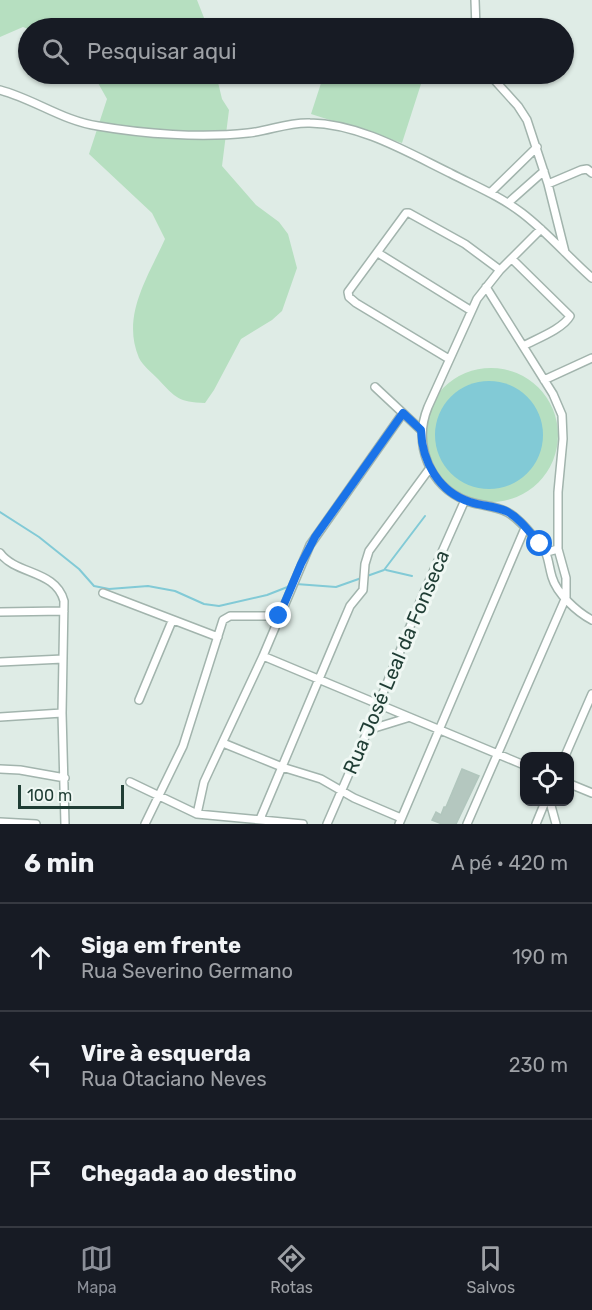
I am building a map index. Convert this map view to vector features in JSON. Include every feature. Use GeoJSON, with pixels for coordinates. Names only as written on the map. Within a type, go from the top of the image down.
{"type":"FeatureCollection","features":[{"type":"Feature","properties":{"kind":"street"},"geometry":{"type":"LineString","coordinates":[[475,0],[476,18]]}},
{"type":"Feature","properties":{"kind":"street"},"geometry":{"type":"LineString","coordinates":[[498,84],[527,120],[548,184],[565,252]]}},
{"type":"Feature","properties":{"kind":"street"},"geometry":{"type":"LineString","coordinates":[[0,90],[18,95],[74,121],[100,127],[207,134],[248,133],[298,123],[345,128],[408,150],[508,203],[541,229],[592,278]]}},
{"type":"Feature","properties":{"kind":"street"},"geometry":{"type":"LineString","coordinates":[[490,194],[537,147]]}},
{"type":"Feature","properties":{"kind":"street"},"geometry":{"type":"LineString","coordinates":[[548,184],[583,169],[592,173]]}},
{"type":"Feature","properties":{"kind":"street"},"geometry":{"type":"LineString","coordinates":[[508,203],[544,171]]}},
{"type":"Feature","properties":{"kind":"street"},"geometry":{"type":"LineString","coordinates":[[449,359],[351,300],[348,292],[406,213],[411,213],[465,244],[500,270]]}},
{"type":"Feature","properties":{"kind":"street"},"geometry":{"type":"LineString","coordinates":[[541,229],[500,270],[470,310],[428,406],[421,430],[424,454],[430,468],[443,485],[465,500],[509,513],[525,528],[547,552],[554,583],[581,613],[592,620]]}},
{"type":"Feature","properties":{"kind":"street"},"geometry":{"type":"LineString","coordinates":[[378,253],[470,310]]}},
{"type":"Feature","properties":{"kind":"street"},"geometry":{"type":"LineString","coordinates":[[512,259],[570,316],[567,321],[523,346]]}},
{"type":"Feature","properties":{"kind":"street"},"geometry":{"type":"LineString","coordinates":[[466,824],[566,597],[566,578],[558,549],[558,492],[564,424],[559,405],[486,287]]}},
{"type":"Feature","properties":{"kind":"street"},"geometry":{"type":"LineString","coordinates":[[544,380],[592,358]]}},
{"type":"Feature","properties":{"kind":"street"},"geometry":{"type":"LineString","coordinates":[[375,387],[421,430]]}},
{"type":"Feature","properties":{"kind":"street"},"geometry":{"type":"LineString","coordinates":[[196,814],[204,782],[263,656],[301,564],[315,537],[403,413]]}},
{"type":"Feature","properties":{"kind":"street"},"geometry":{"type":"LineString","coordinates":[[260,819],[350,606],[363,590],[365,564],[372,546],[430,468]]}},
{"type":"Feature","properties":{"kind":"street","name":"Rua José Leal da Fonseca"},"geometry":{"type":"LineString","coordinates":[[327,824],[465,500]]}},
{"type":"Feature","properties":{"kind":"street"},"geometry":{"type":"LineString","coordinates":[[223,743],[282,767],[321,779],[400,821],[525,528]]}},
{"type":"Feature","properties":{"kind":"street"},"geometry":{"type":"LineString","coordinates":[[547,552],[558,549]]}},
{"type":"Feature","properties":{"kind":"street"},"geometry":{"type":"LineString","coordinates":[[0,553],[11,562],[37,573],[52,584],[62,596],[64,611],[62,712],[64,824]]}},
{"type":"Feature","properties":{"kind":"street"},"geometry":{"type":"LineString","coordinates":[[103,593],[218,637]]}},
{"type":"Feature","properties":{"kind":"street"},"geometry":{"type":"LineString","coordinates":[[0,612],[64,611]]}},
{"type":"Feature","properties":{"kind":"street"},"geometry":{"type":"LineString","coordinates":[[145,824],[183,746],[223,620],[227,617],[279,616]]}},
{"type":"Feature","properties":{"kind":"street"},"geometry":{"type":"LineString","coordinates":[[139,700],[172,621]]}},
{"type":"Feature","properties":{"kind":"street"},"geometry":{"type":"LineString","coordinates":[[263,656],[378,706],[520,763]]}},
{"type":"Feature","properties":{"kind":"street"},"geometry":{"type":"LineString","coordinates":[[0,662],[63,659]]}},
{"type":"Feature","properties":{"kind":"street"},"geometry":{"type":"LineString","coordinates":[[567,752],[592,694]]}},
{"type":"Feature","properties":{"kind":"street"},"geometry":{"type":"LineString","coordinates":[[0,717],[62,712]]}},
{"type":"Feature","properties":{"kind":"street"},"geometry":{"type":"LineString","coordinates":[[368,730],[407,718]]}},
{"type":"Feature","properties":{"kind":"street"},"geometry":{"type":"LineString","coordinates":[[0,769],[64,778]]}},
{"type":"Feature","properties":{"kind":"street"},"geometry":{"type":"LineString","coordinates":[[130,782],[196,814],[303,824]]}},
{"type":"Feature","properties":{"kind":"street"},"geometry":{"type":"LineString","coordinates":[[574,786],[592,793]]}},
{"type":"Feature","properties":{"kind":"street"},"geometry":{"type":"LineString","coordinates":[[536,824],[543,806]]}},
{"type":"Feature","properties":{"kind":"street"},"geometry":{"type":"LineString","coordinates":[[551,806],[556,824]]}},
{"type":"Feature","properties":{"kind":"street"},"geometry":{"type":"LineString","coordinates":[[0,822],[36,824]]}},
{"type":"Feature","properties":{"kind":"green space"},"geometry":{"type":"Polygon","coordinates":[[[0,0],[197,0],[204,18],[18,18],[18,29],[0,37],[0,0]]]}},
{"type":"Feature","properties":{"kind":"green space"},"geometry":{"type":"Polygon","coordinates":[[[99,84],[218,84],[222,99],[229,110],[222,166],[256,205],[279,222],[288,234],[297,268],[282,311],[241,339],[205,403],[189,402],[178,398],[139,358],[134,342],[135,312],[145,282],[165,239],[152,213],[89,154],[107,99],[99,84]]]}},
{"type":"Feature","properties":{"kind":"green space"},"geometry":{"type":"Polygon","coordinates":[[[321,84],[421,84],[402,143],[311,114],[321,84]]]}},
{"type":"Feature","properties":{"kind":"green space"},"geometry":{"type":"Polygon","coordinates":[[[491,368],[517,373],[539,387],[553,409],[558,435],[553,461],[539,483],[517,497],[491,502],[465,497],[443,483],[429,461],[424,435],[429,409],[443,387],[465,373],[491,368]]]}},
{"type":"Feature","properties":{"kind":"water"},"geometry":{"type":"Polygon","coordinates":[[[489,381],[510,385],[527,397],[539,414],[543,435],[539,456],[527,473],[510,485],[489,489],[468,485],[451,473],[439,456],[435,435],[439,414],[451,397],[468,385],[489,381]]]}},
{"type":"Feature","properties":{"kind":"building"},"geometry":{"type":"Polygon","coordinates":[[[462,769],[479,776],[456,824],[442,824],[432,820],[436,812],[441,815],[446,807],[462,769]]]}},
{"type":"Feature","properties":{"kind":"waterway"},"geometry":{"type":"LineString","coordinates":[[0,512],[39,537],[79,569],[94,586],[109,589],[148,586],[175,591],[204,604],[219,606],[267,595],[290,586]]}},
{"type":"Feature","properties":{"kind":"waterway"},"geometry":{"type":"LineString","coordinates":[[296,584],[336,587],[384,570],[425,516]]}},
{"type":"Feature","properties":{"kind":"waterway"},"geometry":{"type":"LineString","coordinates":[[386,570],[412,576]]}},
{"type":"Feature","properties":{"kind":"route"},"geometry":{"type":"LineString","coordinates":[[279,616],[315,537],[403,413],[421,430],[427,462],[443,485],[454,495],[472,503],[509,513],[540,544]]}}]}
